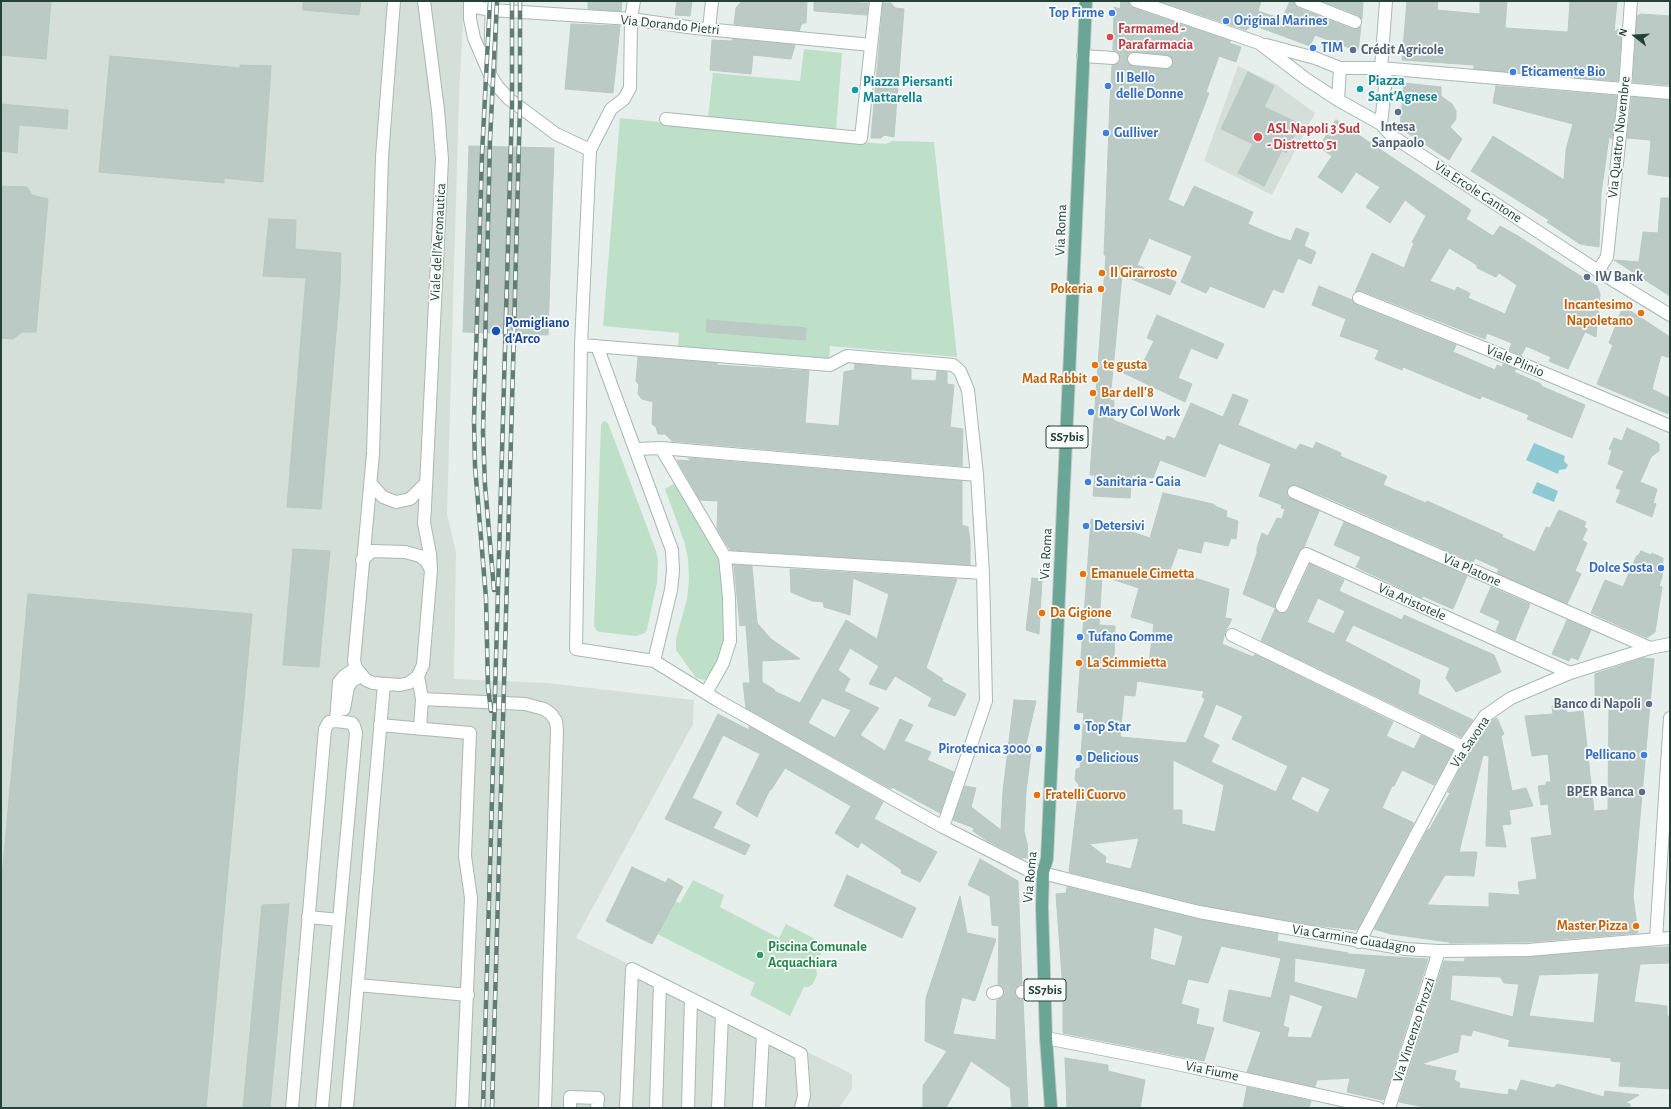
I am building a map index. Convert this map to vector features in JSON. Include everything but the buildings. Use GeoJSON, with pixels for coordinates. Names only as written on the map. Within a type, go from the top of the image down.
{"type":"FeatureCollection","features":[{"type":"Feature","properties":{"kind":"main road","name":"Via Roma"},"geometry":{"type":"LineString","coordinates":[[1050,1108],[1046,1038],[1042,907],[1043,872],[1047,859],[1083,56],[1083,2]]}},
{"type":"Feature","properties":{"kind":"street"},"geometry":{"type":"LineString","coordinates":[[394,1],[382,157],[375,408],[370,483],[354,654],[359,672],[366,680],[384,684],[400,685],[409,683],[418,676],[422,699],[420,729]]}},
{"type":"Feature","properties":{"kind":"street","name":"Viale dell’Aeronautica"},"geometry":{"type":"LineString","coordinates":[[418,676],[423,665],[431,570],[430,554],[424,523],[442,159],[438,110],[424,1]]}},
{"type":"Feature","properties":{"kind":"street"},"geometry":{"type":"LineString","coordinates":[[597,346],[672,550],[673,571],[671,590],[654,661],[576,649],[581,345],[590,150],[611,109],[624,99],[630,88],[631,20],[634,1]]}},
{"type":"Feature","properties":{"kind":"street"},"geometry":{"type":"LineString","coordinates":[[709,29],[712,1]]}},
{"type":"Feature","properties":{"kind":"street"},"geometry":{"type":"LineString","coordinates":[[666,119],[861,138],[876,1]]}},
{"type":"Feature","properties":{"kind":"street","name":"Via Ercole Cantone"},"geometry":{"type":"LineString","coordinates":[[1136,1],[1259,43],[1306,79],[1338,100],[1381,124],[1392,136],[1670,315]]}},
{"type":"Feature","properties":{"kind":"street"},"geometry":{"type":"LineString","coordinates":[[1301,1],[1355,22]]}},
{"type":"Feature","properties":{"kind":"street"},"geometry":{"type":"LineString","coordinates":[[1381,124],[1386,78],[1381,68],[1386,1]]}},
{"type":"Feature","properties":{"kind":"street","name":"Via Quattro Novembre"},"geometry":{"type":"LineString","coordinates":[[1598,270],[1607,257],[1625,88],[1631,1]]}},
{"type":"Feature","properties":{"kind":"street"},"geometry":{"type":"LineString","coordinates":[[470,4],[470,19],[474,38],[480,54],[498,88],[508,99],[556,134],[590,150]]}},
{"type":"Feature","properties":{"kind":"street","name":"Via Dorando Pietri"},"geometry":{"type":"LineString","coordinates":[[470,4],[492,5],[871,45]]}},
{"type":"Feature","properties":{"kind":"street"},"geometry":{"type":"LineString","coordinates":[[492,5],[489,68],[492,78]]}},
{"type":"Feature","properties":{"kind":"street"},"geometry":{"type":"LineString","coordinates":[[1259,43],[1315,58],[1340,68],[1381,68],[1670,93]]}},
{"type":"Feature","properties":{"kind":"street"},"geometry":{"type":"LineString","coordinates":[[1083,56],[1113,58]]}},
{"type":"Feature","properties":{"kind":"street"},"geometry":{"type":"LineString","coordinates":[[1134,59],[1166,62]]}},
{"type":"Feature","properties":{"kind":"street"},"geometry":{"type":"LineString","coordinates":[[1338,100],[1340,68]]}},
{"type":"Feature","properties":{"kind":"street","name":"Viale Plinio"},"geometry":{"type":"LineString","coordinates":[[1359,298],[1489,350],[1670,426]]}},
{"type":"Feature","properties":{"kind":"street"},"geometry":{"type":"LineString","coordinates":[[581,345],[830,365],[847,356],[953,365],[960,371],[968,390],[977,475],[983,573],[986,701],[943,827]]}},
{"type":"Feature","properties":{"kind":"street"},"geometry":{"type":"LineString","coordinates":[[636,449],[662,448],[977,475]]}},
{"type":"Feature","properties":{"kind":"street"},"geometry":{"type":"LineString","coordinates":[[662,448],[725,557],[729,597],[730,641],[724,663],[706,693]]}},
{"type":"Feature","properties":{"kind":"street"},"geometry":{"type":"LineString","coordinates":[[370,483],[383,497],[396,502],[410,499],[426,483]]}},
{"type":"Feature","properties":{"kind":"street","name":"Via Platone"},"geometry":{"type":"LineString","coordinates":[[1294,492],[1650,648]]}},
{"type":"Feature","properties":{"kind":"street"},"geometry":{"type":"LineString","coordinates":[[362,560],[372,551],[405,552],[420,556],[427,562],[431,570]]}},
{"type":"Feature","properties":{"kind":"street","name":"Via Aristotele"},"geometry":{"type":"LineString","coordinates":[[1282,606],[1306,554],[1570,673]]}},
{"type":"Feature","properties":{"kind":"street"},"geometry":{"type":"LineString","coordinates":[[725,557],[983,573]]}},
{"type":"Feature","properties":{"kind":"street"},"geometry":{"type":"LineString","coordinates":[[1232,635],[1463,747]]}},
{"type":"Feature","properties":{"kind":"street","name":"Via Savona"},"geometry":{"type":"LineString","coordinates":[[1359,942],[1463,747],[1485,716],[1511,698],[1570,673],[1650,648],[1670,644]]}},
{"type":"Feature","properties":{"kind":"street","name":"Via Carmine Guadagno"},"geometry":{"type":"LineString","coordinates":[[654,661],[717,700],[943,827],[1026,869],[1199,912],[1359,942],[1405,949],[1439,951],[1528,950],[1670,938]]}},
{"type":"Feature","properties":{"kind":"street"},"geometry":{"type":"LineString","coordinates":[[339,721],[340,682],[344,676],[359,672]]}},
{"type":"Feature","properties":{"kind":"street"},"geometry":{"type":"LineString","coordinates":[[347,1108],[384,684]]}},
{"type":"Feature","properties":{"kind":"street"},"geometry":{"type":"LineString","coordinates":[[422,699],[525,704],[544,709],[551,714],[556,721],[557,731],[545,1108]]}},
{"type":"Feature","properties":{"kind":"street"},"geometry":{"type":"LineString","coordinates":[[1656,939],[1670,718]]}},
{"type":"Feature","properties":{"kind":"street"},"geometry":{"type":"LineString","coordinates":[[292,1108],[325,729],[329,722],[339,721],[352,723],[356,733],[322,1108]]}},
{"type":"Feature","properties":{"kind":"street"},"geometry":{"type":"LineString","coordinates":[[380,725],[470,733],[465,856],[471,898],[462,1108]]}},
{"type":"Feature","properties":{"kind":"street"},"geometry":{"type":"LineString","coordinates":[[308,917],[339,920]]}},
{"type":"Feature","properties":{"kind":"street","name":"Via Vincenzo Pirozzi"},"geometry":{"type":"LineString","coordinates":[[1389,1108],[1439,951]]}},
{"type":"Feature","properties":{"kind":"street"},"geometry":{"type":"LineString","coordinates":[[626,1108],[632,969],[801,1054],[804,1096],[801,1108]]}},
{"type":"Feature","properties":{"kind":"street"},"geometry":{"type":"LineString","coordinates":[[656,1108],[660,983]]}},
{"type":"Feature","properties":{"kind":"street"},"geometry":{"type":"LineString","coordinates":[[358,985],[468,995]]}},
{"type":"Feature","properties":{"kind":"street"},"geometry":{"type":"LineString","coordinates":[[1022,992],[1045,991]]}},
{"type":"Feature","properties":{"kind":"street"},"geometry":{"type":"LineString","coordinates":[[688,1108],[692,999]]}},
{"type":"Feature","properties":{"kind":"street"},"geometry":{"type":"LineString","coordinates":[[718,1108],[722,1015]]}},
{"type":"Feature","properties":{"kind":"street"},"geometry":{"type":"LineString","coordinates":[[759,1108],[763,1035]]}},
{"type":"Feature","properties":{"kind":"street","name":"Via Fiume"},"geometry":{"type":"LineString","coordinates":[[1046,1038],[1168,1062],[1378,1108]]}},
{"type":"Feature","properties":{"kind":"street"},"geometry":{"type":"LineString","coordinates":[[570,1108],[570,1097],[598,1098],[597,1108]]}},
{"type":"Feature","properties":{"kind":"shaded area"},"geometry":{"type":"Polygon","coordinates":[[[1,1],[464,1],[459,96],[447,514],[456,552],[454,679],[547,683],[694,700],[693,724],[576,938],[852,1074],[852,1089],[839,1108],[1,1108],[1,1]]]}},
{"type":"Feature","properties":{"kind":"shaded area","name":"ASL Napoli 3 Sud - Distretto 51"},"geometry":{"type":"Polygon","coordinates":[[[1238,66],[1274,83],[1315,113],[1272,195],[1204,161],[1238,66]]]}},
{"type":"Feature","properties":{"kind":"green space"},"geometry":{"type":"Polygon","coordinates":[[[804,49],[842,53],[836,130],[708,117],[713,73],[800,81],[804,49]]]}},
{"type":"Feature","properties":{"kind":"green space"},"geometry":{"type":"Polygon","coordinates":[[[620,118],[885,144],[893,141],[934,142],[957,357],[830,346],[829,359],[678,346],[679,333],[603,326],[620,118]]]}},
{"type":"Feature","properties":{"kind":"green space"},"geometry":{"type":"Polygon","coordinates":[[[604,421],[608,423],[656,551],[658,560],[657,583],[647,629],[645,633],[636,636],[600,632],[597,631],[594,626],[601,424],[604,421]]]}},
{"type":"Feature","properties":{"kind":"green space"},"geometry":{"type":"Polygon","coordinates":[[[677,482],[719,556],[720,563],[725,642],[723,651],[708,678],[704,680],[696,678],[676,650],[676,639],[687,599],[689,579],[688,559],[684,541],[665,489],[677,482]]]}},
{"type":"Feature","properties":{"kind":"green space","name":"Piscina Comunale Acquachiara"},"geometry":{"type":"Polygon","coordinates":[[[693,880],[724,895],[720,907],[779,938],[786,924],[825,944],[816,966],[817,975],[813,984],[808,987],[804,987],[790,1016],[750,995],[755,983],[657,934],[675,901],[680,903],[693,880]]]}},
{"type":"Feature","properties":{"kind":"water"},"geometry":{"type":"Polygon","coordinates":[[[1534,443],[1565,456],[1564,461],[1568,465],[1566,469],[1559,470],[1558,474],[1526,460],[1534,443]]]}},
{"type":"Feature","properties":{"kind":"water"},"geometry":{"type":"Polygon","coordinates":[[[1537,482],[1558,491],[1554,502],[1532,493],[1537,482]]]}},
{"type":"Feature","properties":{"kind":"tunnel"},"geometry":{"type":"LineString","coordinates":[[1113,58],[1134,59]]}},
{"type":"Feature","properties":{"kind":"tunnel"},"geometry":{"type":"LineString","coordinates":[[997,992],[1022,992]]}},
{"type":"Feature","properties":{"kind":"railway"},"geometry":{"type":"LineString","coordinates":[[490,1],[482,154],[474,421],[475,466],[486,598],[488,687],[491,711]]}},
{"type":"Feature","properties":{"kind":"railway"},"geometry":{"type":"LineString","coordinates":[[494,590],[485,485],[483,432],[490,140],[497,1]]}},
{"type":"Feature","properties":{"kind":"railway"},"geometry":{"type":"LineString","coordinates":[[483,1108],[512,107],[512,1]]}},
{"type":"Feature","properties":{"kind":"railway"},"geometry":{"type":"LineString","coordinates":[[492,1108],[520,104],[520,1]]}},
{"type":"Feature","properties":{"kind":"place","name":"Top Firme"},"geometry":{"type":"Point","coordinates":[1112,13]}},
{"type":"Feature","properties":{"kind":"place","name":"Original Marines"},"geometry":{"type":"Point","coordinates":[1226,21]}},
{"type":"Feature","properties":{"kind":"place","name":"Farmamed - Parafarmacia"},"geometry":{"type":"Point","coordinates":[1110,37]}},
{"type":"Feature","properties":{"kind":"place","name":"TIM"},"geometry":{"type":"Point","coordinates":[1313,48]}},
{"type":"Feature","properties":{"kind":"place","name":"Crédit Agricole"},"geometry":{"type":"Point","coordinates":[1353,50]}},
{"type":"Feature","properties":{"kind":"place","name":"Eticamente Bio"},"geometry":{"type":"Point","coordinates":[1513,72]}},
{"type":"Feature","properties":{"kind":"place","name":"Il Bello delle Donne"},"geometry":{"type":"Point","coordinates":[1108,86]}},
{"type":"Feature","properties":{"kind":"place","name":"Piazza Sant'Agnese"},"geometry":{"type":"Point","coordinates":[1360,89]}},
{"type":"Feature","properties":{"kind":"place","name":"Piazza Piersanti Mattarella"},"geometry":{"type":"Point","coordinates":[855,90]}},
{"type":"Feature","properties":{"kind":"place","name":"Intesa Sanpaolo"},"geometry":{"type":"Point","coordinates":[1398,112]}},
{"type":"Feature","properties":{"kind":"place","name":"Gulliver"},"geometry":{"type":"Point","coordinates":[1106,133]}},
{"type":"Feature","properties":{"kind":"place","name":"ASL Napoli 3 Sud - Distretto 51"},"geometry":{"type":"Point","coordinates":[1258,137]}},
{"type":"Feature","properties":{"kind":"place","name":"Il Girarrosto"},"geometry":{"type":"Point","coordinates":[1102,273]}},
{"type":"Feature","properties":{"kind":"place","name":"IW Bank"},"geometry":{"type":"Point","coordinates":[1587,277]}},
{"type":"Feature","properties":{"kind":"place","name":"Pokeria"},"geometry":{"type":"Point","coordinates":[1101,289]}},
{"type":"Feature","properties":{"kind":"place","name":"Incantesimo Napoletano"},"geometry":{"type":"Point","coordinates":[1641,313]}},
{"type":"Feature","properties":{"kind":"place","name":"Pomigliano d’Arco"},"geometry":{"type":"Point","coordinates":[496,331]}},
{"type":"Feature","properties":{"kind":"place","name":"te gusta"},"geometry":{"type":"Point","coordinates":[1095,365]}},
{"type":"Feature","properties":{"kind":"place","name":"Mad Rabbit"},"geometry":{"type":"Point","coordinates":[1095,379]}},
{"type":"Feature","properties":{"kind":"place","name":"Bar dell'8"},"geometry":{"type":"Point","coordinates":[1093,393]}},
{"type":"Feature","properties":{"kind":"place","name":"Mary Col Work"},"geometry":{"type":"Point","coordinates":[1091,412]}},
{"type":"Feature","properties":{"kind":"place","name":"Sanitaria - Gaia"},"geometry":{"type":"Point","coordinates":[1088,482]}},
{"type":"Feature","properties":{"kind":"place","name":"Detersivi"},"geometry":{"type":"Point","coordinates":[1086,526]}},
{"type":"Feature","properties":{"kind":"place","name":"Dolce Sosta"},"geometry":{"type":"Point","coordinates":[1661,568]}},
{"type":"Feature","properties":{"kind":"place","name":"Emanuele Cimetta"},"geometry":{"type":"Point","coordinates":[1083,574]}},
{"type":"Feature","properties":{"kind":"place","name":"Da Gigione"},"geometry":{"type":"Point","coordinates":[1042,613]}},
{"type":"Feature","properties":{"kind":"place","name":"Tufano Gomme"},"geometry":{"type":"Point","coordinates":[1080,637]}},
{"type":"Feature","properties":{"kind":"place","name":"La Scimmietta"},"geometry":{"type":"Point","coordinates":[1079,663]}},
{"type":"Feature","properties":{"kind":"place","name":"Banco di Napoli"},"geometry":{"type":"Point","coordinates":[1649,704]}},
{"type":"Feature","properties":{"kind":"place","name":"Top Star"},"geometry":{"type":"Point","coordinates":[1077,727]}},
{"type":"Feature","properties":{"kind":"place","name":"Pirotecnica 3000"},"geometry":{"type":"Point","coordinates":[1039,749]}},
{"type":"Feature","properties":{"kind":"place","name":"Pellicano"},"geometry":{"type":"Point","coordinates":[1644,755]}},
{"type":"Feature","properties":{"kind":"place","name":"Delicious"},"geometry":{"type":"Point","coordinates":[1079,758]}},
{"type":"Feature","properties":{"kind":"place","name":"BPER Banca"},"geometry":{"type":"Point","coordinates":[1642,792]}},
{"type":"Feature","properties":{"kind":"place","name":"Fratelli Cuorvo"},"geometry":{"type":"Point","coordinates":[1037,795]}},
{"type":"Feature","properties":{"kind":"place","name":"Master Pizza"},"geometry":{"type":"Point","coordinates":[1636,926]}},
{"type":"Feature","properties":{"kind":"place","name":"Piscina Comunale Acquachiara"},"geometry":{"type":"Point","coordinates":[760,955]}}]}
